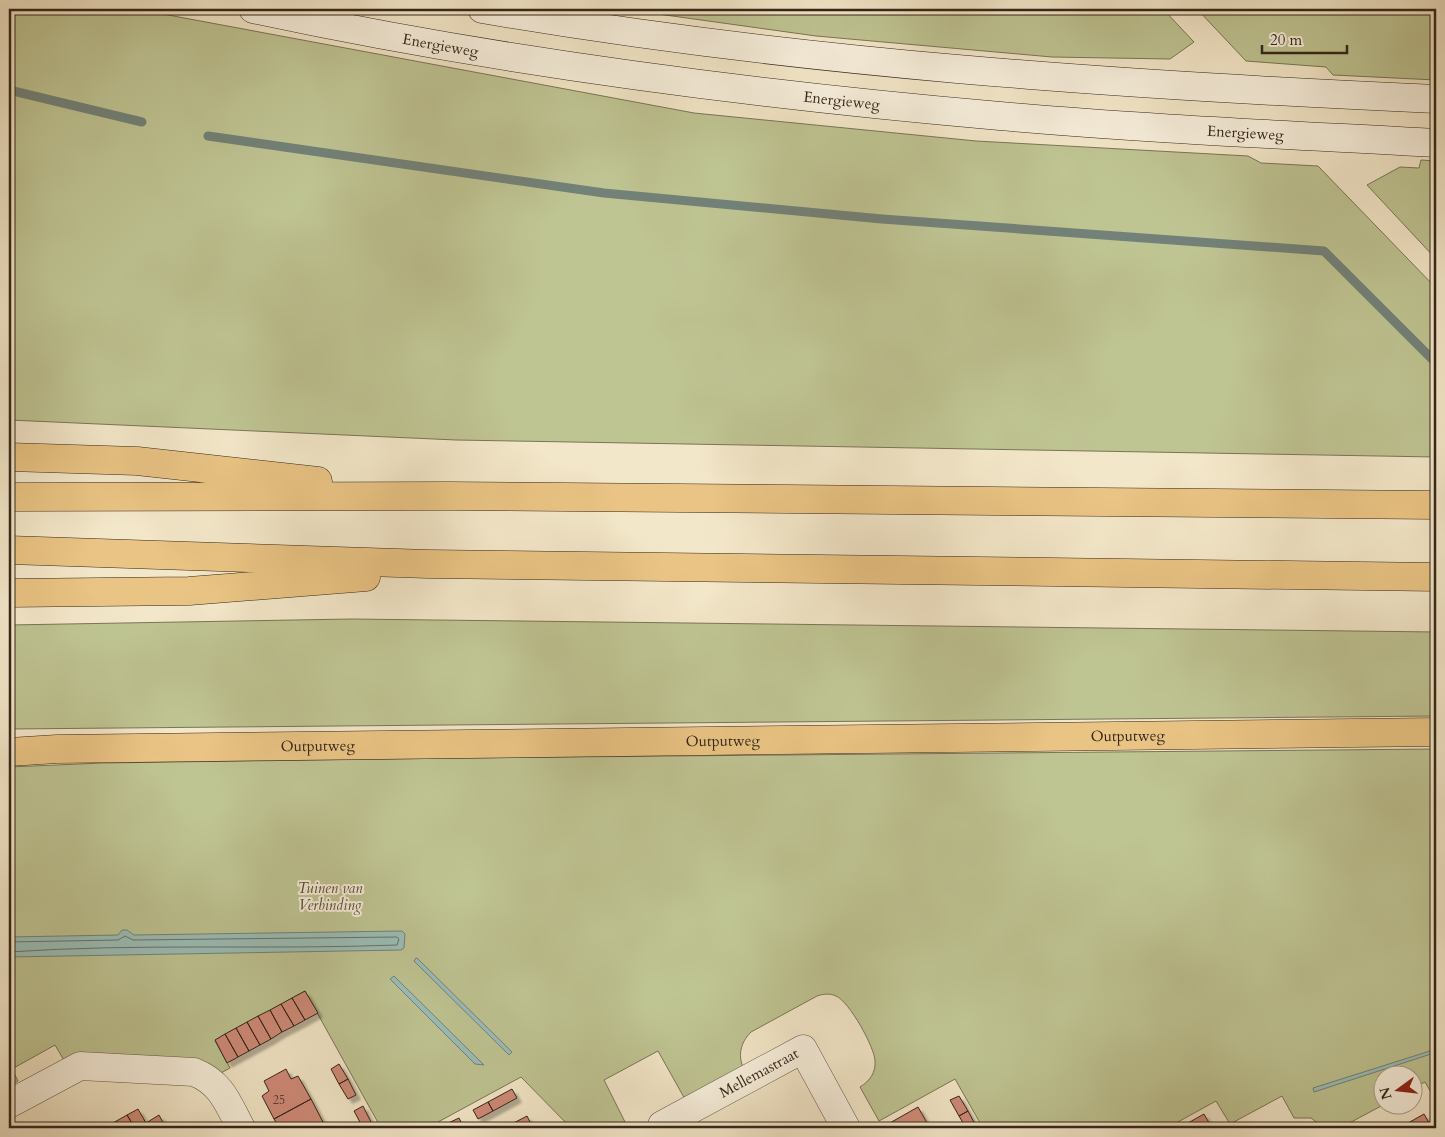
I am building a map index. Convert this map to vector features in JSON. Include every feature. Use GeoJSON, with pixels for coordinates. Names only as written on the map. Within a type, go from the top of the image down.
{"type":"FeatureCollection","features":[{"type":"Feature","properties":{"kind":"main road","name":"Energieweg"},"geometry":{"type":"LineString","coordinates":[[253,9],[538,62],[757,91],[1001,116],[1436,143]]}},
{"type":"Feature","properties":{"kind":"main road"},"geometry":{"type":"LineString","coordinates":[[482,9],[546,20],[966,71],[1326,94],[1436,99]]}},
{"type":"Feature","properties":{"kind":"main road"},"geometry":{"type":"LineString","coordinates":[[9,457],[137,461],[449,496]]}},
{"type":"Feature","properties":{"kind":"main road"},"geometry":{"type":"LineString","coordinates":[[9,497],[449,496],[1436,506]]}},
{"type":"Feature","properties":{"kind":"main road"},"geometry":{"type":"LineString","coordinates":[[9,550],[428,564],[1436,577]]}},
{"type":"Feature","properties":{"kind":"main road"},"geometry":{"type":"LineString","coordinates":[[9,593],[189,592],[512,565]]}},
{"type":"Feature","properties":{"kind":"main road","name":"Outputweg"},"geometry":{"type":"LineString","coordinates":[[9,752],[57,749],[1436,732]]}},
{"type":"Feature","properties":{"kind":"main road","name":"Mellemastraat"},"geometry":{"type":"LineString","coordinates":[[662,1125],[803,1049],[846,1128]]}},
{"type":"Feature","properties":{"kind":"main road"},"geometry":{"type":"LineString","coordinates":[[9,1104],[80,1066],[194,1072],[207,1077],[218,1086],[241,1128]]}},
{"type":"Feature","properties":{"kind":"green space"},"geometry":{"type":"Polygon","coordinates":[[[9,9],[136,9],[694,113],[976,141],[1248,156],[1261,163],[1318,166],[1436,288],[1436,457],[456,440],[9,420],[9,9]]]}},
{"type":"Feature","properties":{"kind":"green space"},"geometry":{"type":"Polygon","coordinates":[[[622,9],[1163,9],[1194,42],[1170,59],[1052,57],[816,36],[622,9]]]}},
{"type":"Feature","properties":{"kind":"green space"},"geometry":{"type":"Polygon","coordinates":[[[1197,9],[1436,9],[1436,80],[1333,75],[1326,67],[1246,61],[1197,9]]]}},
{"type":"Feature","properties":{"kind":"green space"},"geometry":{"type":"Polygon","coordinates":[[[1421,160],[1436,161],[1436,259],[1367,185],[1400,167],[1419,168],[1421,160]]]}},
{"type":"Feature","properties":{"kind":"green space"},"geometry":{"type":"Polygon","coordinates":[[[352,619],[1436,632],[1436,716],[9,729],[9,625],[352,619]]]}},
{"type":"Feature","properties":{"kind":"green space","name":"Tuinen van Verbinding"},"geometry":{"type":"Polygon","coordinates":[[[1436,749],[1436,1101],[1425,1082],[1422,1084],[1422,1064],[1372,1064],[1372,1111],[1340,1128],[1324,1128],[1311,1118],[1294,1118],[1282,1096],[1230,1124],[1216,1101],[1167,1128],[983,1128],[955,1079],[879,1121],[860,1087],[867,1082],[874,1069],[875,1061],[871,1046],[848,1006],[836,996],[829,994],[817,996],[751,1032],[742,1045],[740,1055],[745,1071],[686,1101],[658,1051],[604,1080],[628,1128],[571,1128],[521,1077],[427,1128],[381,1128],[305,991],[215,1041],[230,1068],[221,1073],[65,1062],[55,1045],[12,1069],[18,1081],[9,1086],[9,767],[103,763],[1436,749]]]}},
{"type":"Feature","properties":{"kind":"water"},"geometry":{"type":"Polygon","coordinates":[[[122,930],[127,930],[134,935],[402,931],[405,934],[404,948],[401,950],[9,957],[9,937],[118,935],[122,930]]]}},
{"type":"Feature","properties":{"kind":"water"},"geometry":{"type":"Polygon","coordinates":[[[416,958],[512,1052],[509,1055],[414,961],[416,958]]]}},
{"type":"Feature","properties":{"kind":"water"},"geometry":{"type":"Polygon","coordinates":[[[394,976],[484,1065],[475,1064],[390,979],[394,976]]]}},
{"type":"Feature","properties":{"kind":"water"},"geometry":{"type":"Polygon","coordinates":[[[1430,1051],[1431,1054],[1400,1064],[1389,1064],[1430,1051]]]}},
{"type":"Feature","properties":{"kind":"water"},"geometry":{"type":"Polygon","coordinates":[[[1372,1069],[1372,1073],[1314,1092],[1313,1088],[1372,1069]]]}},
{"type":"Feature","properties":{"kind":"building"},"geometry":{"type":"Polygon","coordinates":[[[305,991],[318,1013],[305,1020],[292,998],[305,991]]]}},
{"type":"Feature","properties":{"kind":"building"},"geometry":{"type":"Polygon","coordinates":[[[292,998],[305,1020],[294,1026],[281,1004],[292,998]]]}},
{"type":"Feature","properties":{"kind":"building"},"geometry":{"type":"Polygon","coordinates":[[[281,1004],[294,1026],[282,1032],[270,1010],[281,1004]]]}},
{"type":"Feature","properties":{"kind":"building"},"geometry":{"type":"Polygon","coordinates":[[[270,1010],[282,1032],[271,1039],[258,1016],[270,1010]]]}},
{"type":"Feature","properties":{"kind":"building"},"geometry":{"type":"Polygon","coordinates":[[[258,1016],[271,1039],[260,1045],[247,1022],[258,1016]]]}},
{"type":"Feature","properties":{"kind":"building"},"geometry":{"type":"Polygon","coordinates":[[[247,1022],[260,1045],[249,1051],[236,1028],[247,1022]]]}},
{"type":"Feature","properties":{"kind":"building"},"geometry":{"type":"Polygon","coordinates":[[[236,1028],[249,1051],[238,1057],[225,1034],[236,1028]]]}},
{"type":"Feature","properties":{"kind":"building"},"geometry":{"type":"Polygon","coordinates":[[[225,1034],[238,1057],[227,1063],[215,1040],[225,1034]]]}},
{"type":"Feature","properties":{"kind":"building"},"geometry":{"type":"Polygon","coordinates":[[[339,1064],[348,1079],[339,1084],[331,1069],[339,1064]]]}},
{"type":"Feature","properties":{"kind":"building"},"geometry":{"type":"Polygon","coordinates":[[[286,1069],[291,1079],[298,1076],[311,1099],[274,1119],[262,1096],[269,1091],[264,1081],[286,1069]]]}},
{"type":"Feature","properties":{"kind":"building"},"geometry":{"type":"Polygon","coordinates":[[[348,1079],[356,1095],[348,1099],[339,1084],[348,1079]]]}},
{"type":"Feature","properties":{"kind":"building"},"geometry":{"type":"Polygon","coordinates":[[[512,1089],[517,1098],[493,1111],[488,1102],[512,1089]]]}},
{"type":"Feature","properties":{"kind":"building"},"geometry":{"type":"Polygon","coordinates":[[[959,1096],[968,1111],[959,1116],[950,1100],[959,1096]]]}},
{"type":"Feature","properties":{"kind":"building"},"geometry":{"type":"Polygon","coordinates":[[[311,1099],[323,1122],[311,1128],[279,1128],[274,1119],[311,1099]]]}},
{"type":"Feature","properties":{"kind":"building"},"geometry":{"type":"Polygon","coordinates":[[[488,1102],[493,1111],[478,1119],[473,1110],[488,1102]]]}},
{"type":"Feature","properties":{"kind":"building"},"geometry":{"type":"Polygon","coordinates":[[[363,1106],[371,1122],[362,1126],[354,1111],[363,1106]]]}},
{"type":"Feature","properties":{"kind":"building"},"geometry":{"type":"Polygon","coordinates":[[[918,1107],[930,1128],[881,1128],[918,1107]]]}},
{"type":"Feature","properties":{"kind":"building"},"geometry":{"type":"Polygon","coordinates":[[[138,1109],[146,1123],[159,1115],[166,1128],[135,1128],[127,1115],[138,1109]]]}},
{"type":"Feature","properties":{"kind":"building"},"geometry":{"type":"Polygon","coordinates":[[[968,1111],[976,1126],[972,1128],[966,1128],[959,1116],[968,1111]]]}},
{"type":"Feature","properties":{"kind":"building"},"geometry":{"type":"Polygon","coordinates":[[[1204,1114],[1212,1128],[1179,1128],[1204,1114]]]}},
{"type":"Feature","properties":{"kind":"building"},"geometry":{"type":"Polygon","coordinates":[[[1424,1114],[1432,1128],[1401,1127],[1424,1114]]]}},
{"type":"Feature","properties":{"kind":"building"},"geometry":{"type":"Polygon","coordinates":[[[127,1115],[135,1128],[104,1128],[127,1115]]]}},
{"type":"Feature","properties":{"kind":"building"},"geometry":{"type":"Polygon","coordinates":[[[527,1116],[533,1128],[504,1128],[527,1116]]]}},
{"type":"Feature","properties":{"kind":"building"},"geometry":{"type":"Polygon","coordinates":[[[459,1118],[463,1126],[444,1128],[442,1126],[459,1118]]]}},
{"type":"Feature","properties":{"kind":"building"},"geometry":{"type":"Polygon","coordinates":[[[323,1122],[327,1128],[311,1128],[323,1122]]]}},
{"type":"Feature","properties":{"kind":"building"},"geometry":{"type":"Polygon","coordinates":[[[371,1122],[375,1128],[363,1128],[362,1126],[371,1122]]]}},
{"type":"Feature","properties":{"kind":"waterway"},"geometry":{"type":"LineString","coordinates":[[9,90],[142,122]]}},
{"type":"Feature","properties":{"kind":"waterway"},"geometry":{"type":"LineString","coordinates":[[208,136],[604,193],[882,219],[1324,251],[1436,363]]}}]}
